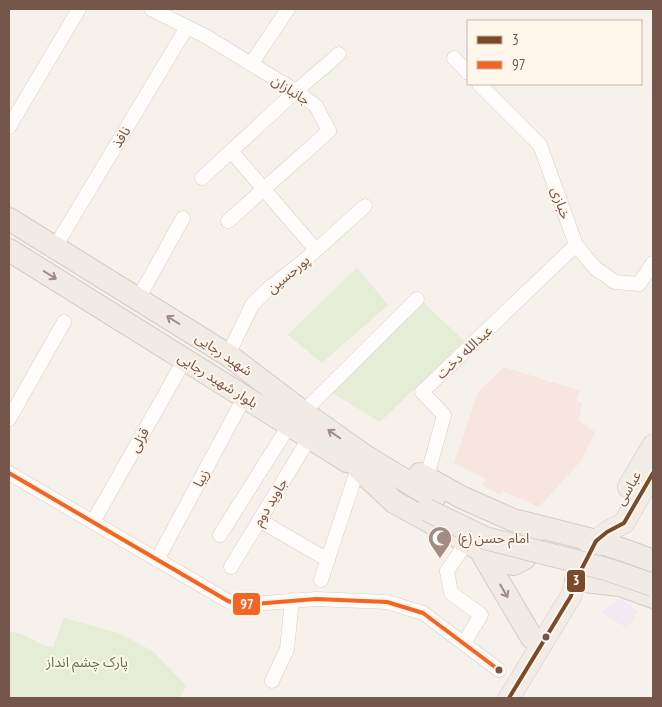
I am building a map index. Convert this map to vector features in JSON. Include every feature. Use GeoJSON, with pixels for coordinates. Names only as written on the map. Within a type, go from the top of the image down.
{"type":"FeatureCollection","features":[{"type":"Feature","properties":{"kind":"highway","name":"شهید رجایی"},"geometry":{"type":"LineString","coordinates":[[9,219],[228,354],[296,418],[362,462]]}},
{"type":"Feature","properties":{"kind":"highway","name":"بلوار شهید رجایی"},"geometry":{"type":"LineString","coordinates":[[9,250],[245,396],[296,418],[310,436],[362,462],[430,504]]}},
{"type":"Feature","properties":{"kind":"highway"},"geometry":{"type":"LineString","coordinates":[[362,462],[399,464],[427,477],[461,497],[513,520],[530,526],[602,537],[653,561]]}},
{"type":"Feature","properties":{"kind":"highway"},"geometry":{"type":"LineString","coordinates":[[362,462],[394,502],[499,561],[514,564],[525,558],[533,534],[530,526]]}},
{"type":"Feature","properties":{"kind":"highway"},"geometry":{"type":"LineString","coordinates":[[430,504],[492,526],[653,572]]}},
{"type":"Feature","properties":{"kind":"highway"},"geometry":{"type":"LineString","coordinates":[[430,504],[485,538],[606,569],[653,585]]}},
{"type":"Feature","properties":{"kind":"highway"},"geometry":{"type":"LineString","coordinates":[[473,545],[532,638]]}},
{"type":"Feature","properties":{"kind":"highway"},"geometry":{"type":"LineString","coordinates":[[576,580],[620,585],[653,597]]}},
{"type":"Feature","properties":{"kind":"main road","name":"عباسى"},"geometry":{"type":"LineString","coordinates":[[509,698],[571,596],[576,580],[653,445]]}},
{"type":"Feature","properties":{"kind":"main road","name":"عباسى"},"geometry":{"type":"LineString","coordinates":[[602,537],[624,523],[653,473]]}},
{"type":"Feature","properties":{"kind":"main road","name":"عباسى"},"geometry":{"type":"LineString","coordinates":[[497,698],[564,587],[576,580]]}},
{"type":"Feature","properties":{"kind":"street"},"geometry":{"type":"LineString","coordinates":[[9,127],[79,9]]}},
{"type":"Feature","properties":{"kind":"street","name":"جانبازان"},"geometry":{"type":"LineString","coordinates":[[151,9],[205,36],[296,91],[316,106],[329,131],[228,221]]}},
{"type":"Feature","properties":{"kind":"street"},"geometry":{"type":"LineString","coordinates":[[251,64],[288,9]]}},
{"type":"Feature","properties":{"kind":"street","name":"نافذ"},"geometry":{"type":"LineString","coordinates":[[55,247],[187,27]]}},
{"type":"Feature","properties":{"kind":"street"},"geometry":{"type":"LineString","coordinates":[[202,178],[339,54]]}},
{"type":"Feature","properties":{"kind":"street"},"geometry":{"type":"LineString","coordinates":[[454,58],[467,72]]}},
{"type":"Feature","properties":{"kind":"street","name":"خبازی"},"geometry":{"type":"LineString","coordinates":[[480,85],[540,144],[576,246],[596,268],[615,282],[639,284],[653,264]]}},
{"type":"Feature","properties":{"kind":"street"},"geometry":{"type":"LineString","coordinates":[[231,151],[316,250]]}},
{"type":"Feature","properties":{"kind":"street","name":"پورحسین"},"geometry":{"type":"LineString","coordinates":[[228,354],[252,305],[365,206]]}},
{"type":"Feature","properties":{"kind":"street"},"geometry":{"type":"LineString","coordinates":[[138,299],[183,218]]}},
{"type":"Feature","properties":{"kind":"street","name":"عبدالله دخت"},"geometry":{"type":"LineString","coordinates":[[427,477],[444,415],[422,392],[576,246]]}},
{"type":"Feature","properties":{"kind":"street"},"geometry":{"type":"LineString","coordinates":[[220,535],[296,418],[417,299]]}},
{"type":"Feature","properties":{"kind":"street"},"geometry":{"type":"LineString","coordinates":[[9,419],[64,322]]}},
{"type":"Feature","properties":{"kind":"street","name":"قزلی"},"geometry":{"type":"LineString","coordinates":[[93,522],[185,359]]}},
{"type":"Feature","properties":{"kind":"street","name":"زیبا"},"geometry":{"type":"LineString","coordinates":[[157,560],[245,396]]}},
{"type":"Feature","properties":{"kind":"street","name":"جاوید دوم"},"geometry":{"type":"LineString","coordinates":[[231,567],[310,436]]}},
{"type":"Feature","properties":{"kind":"street"},"geometry":{"type":"LineString","coordinates":[[321,580],[362,462]]}},
{"type":"Feature","properties":{"kind":"street"},"geometry":{"type":"LineString","coordinates":[[9,473],[228,601],[240,605],[316,598],[387,602],[423,613],[499,670]]}},
{"type":"Feature","properties":{"kind":"street"},"geometry":{"type":"LineString","coordinates":[[259,520],[328,560]]}},
{"type":"Feature","properties":{"kind":"street"},"geometry":{"type":"LineString","coordinates":[[464,643],[481,615],[451,593],[446,571],[473,545]]}},
{"type":"Feature","properties":{"kind":"street"},"geometry":{"type":"LineString","coordinates":[[272,681],[287,649],[292,600]]}},
{"type":"Feature","properties":{"kind":"shaded area"},"geometry":{"type":"Polygon","coordinates":[[[504,367],[580,391],[577,401],[582,403],[579,421],[595,432],[580,462],[539,507],[502,491],[500,494],[482,486],[486,479],[454,463],[478,392],[504,367]]]}},
{"type":"Feature","properties":{"kind":"shaded area"},"geometry":{"type":"Polygon","coordinates":[[[619,599],[638,611],[627,628],[601,613],[619,599]]]}},
{"type":"Feature","properties":{"kind":"green space"},"geometry":{"type":"Polygon","coordinates":[[[357,267],[388,305],[322,363],[288,335],[357,267]]]}},
{"type":"Feature","properties":{"kind":"green space"},"geometry":{"type":"Polygon","coordinates":[[[422,301],[464,341],[380,422],[329,391],[422,301]]]}},
{"type":"Feature","properties":{"kind":"green space","name":"پارک چشم انداز"},"geometry":{"type":"Polygon","coordinates":[[[64,618],[119,633],[154,652],[186,686],[180,698],[9,698],[9,631],[27,636],[43,645],[53,647],[64,618]]]}},
{"type":"Feature","properties":{"kind":"transit line","name":"97"},"geometry":{"type":"LineString","coordinates":[[9,473],[228,601],[240,605],[316,599],[387,602],[423,613],[499,670]]}},
{"type":"Feature","properties":{"kind":"transit line","name":"3"},"geometry":{"type":"LineString","coordinates":[[509,698],[571,596],[576,580],[596,541],[607,532],[624,523],[653,473]]}},
{"type":"Feature","properties":{"kind":"place","name":"امام حسن (ع)"},"geometry":{"type":"Point","coordinates":[440,559]}}]}
